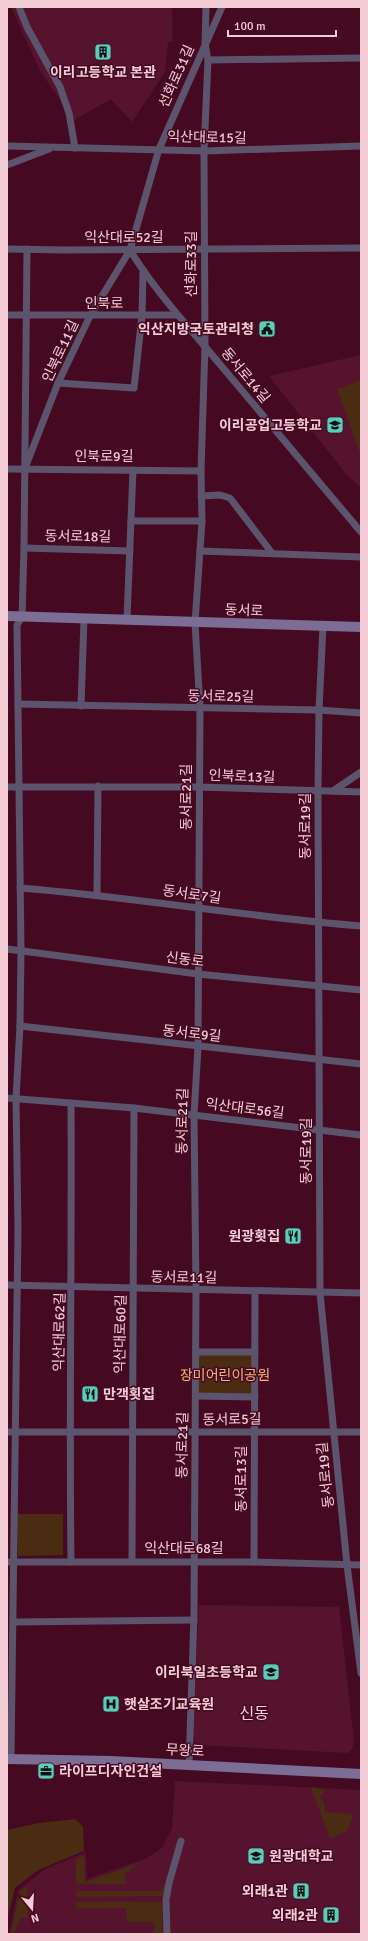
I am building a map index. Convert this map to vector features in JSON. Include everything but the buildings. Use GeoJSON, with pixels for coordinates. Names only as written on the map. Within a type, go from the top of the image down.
{"type":"FeatureCollection","features":[{"type":"Feature","properties":{"kind":"street"},"geometry":{"type":"LineString","coordinates":[[19,7],[30,33],[60,87],[69,113],[75,148]]}},
{"type":"Feature","properties":{"kind":"street","name":"선화로33길"},"geometry":{"type":"LineString","coordinates":[[195,623],[202,521],[201,471],[205,346],[204,151],[208,60],[205,43],[206,7]]}},
{"type":"Feature","properties":{"kind":"street","name":"선화로31길"},"geometry":{"type":"LineString","coordinates":[[130,250],[159,149],[222,7]]}},
{"type":"Feature","properties":{"kind":"street"},"geometry":{"type":"LineString","coordinates":[[208,60],[361,58]]}},
{"type":"Feature","properties":{"kind":"street","name":"익산대로15길"},"geometry":{"type":"LineString","coordinates":[[7,146],[204,151],[361,146]]}},
{"type":"Feature","properties":{"kind":"street"},"geometry":{"type":"LineString","coordinates":[[7,165],[53,147]]}},
{"type":"Feature","properties":{"kind":"street","name":"익산대로52길"},"geometry":{"type":"LineString","coordinates":[[7,249],[130,250],[361,248]]}},
{"type":"Feature","properties":{"kind":"street","name":"동서로18길"},"geometry":{"type":"LineString","coordinates":[[9,1759],[14,1622],[11,1562],[16,1433],[18,1285],[16,1098],[20,1026],[21,949],[17,625],[22,617],[24,548],[27,249]]}},
{"type":"Feature","properties":{"kind":"street","name":"동서로14길"},"geometry":{"type":"LineString","coordinates":[[130,250],[143,271],[176,315],[205,346],[361,532]]}},
{"type":"Feature","properties":{"kind":"street","name":"인북로11길"},"geometry":{"type":"LineString","coordinates":[[25,469],[58,383],[90,316],[130,250]]}},
{"type":"Feature","properties":{"kind":"street"},"geometry":{"type":"LineString","coordinates":[[58,383],[134,388],[142,316],[143,271]]}},
{"type":"Feature","properties":{"kind":"street","name":"인북로"},"geometry":{"type":"LineString","coordinates":[[7,315],[176,315]]}},
{"type":"Feature","properties":{"kind":"street","name":"인북로9길"},"geometry":{"type":"LineString","coordinates":[[7,469],[201,471]]}},
{"type":"Feature","properties":{"kind":"street"},"geometry":{"type":"LineString","coordinates":[[126,620],[133,470]]}},
{"type":"Feature","properties":{"kind":"street"},"geometry":{"type":"LineString","coordinates":[[201,496],[220,495],[230,498],[272,553]]}},
{"type":"Feature","properties":{"kind":"street"},"geometry":{"type":"LineString","coordinates":[[131,521],[202,521]]}},
{"type":"Feature","properties":{"kind":"street","name":"동서로18길"},"geometry":{"type":"LineString","coordinates":[[24,548],[130,551]]}},
{"type":"Feature","properties":{"kind":"street"},"geometry":{"type":"LineString","coordinates":[[200,551],[361,557]]}},
{"type":"Feature","properties":{"kind":"street","name":"동서로"},"geometry":{"type":"LineString","coordinates":[[7,616],[361,627]]}},
{"type":"Feature","properties":{"kind":"street"},"geometry":{"type":"LineString","coordinates":[[81,706],[84,619]]}},
{"type":"Feature","properties":{"kind":"street","name":"동서로21길"},"geometry":{"type":"LineString","coordinates":[[190,1765],[194,1620],[196,1290],[194,1116],[198,1047],[200,708],[195,623]]}},
{"type":"Feature","properties":{"kind":"street","name":"동서로19길"},"geometry":{"type":"LineString","coordinates":[[323,626],[319,710],[317,923],[320,1293],[347,1565],[361,1673]]}},
{"type":"Feature","properties":{"kind":"street","name":"동서로25길"},"geometry":{"type":"LineString","coordinates":[[18,704],[319,710],[361,713]]}},
{"type":"Feature","properties":{"kind":"street"},"geometry":{"type":"LineString","coordinates":[[333,792],[361,772]]}},
{"type":"Feature","properties":{"kind":"street"},"geometry":{"type":"LineString","coordinates":[[97,894],[98,786]]}},
{"type":"Feature","properties":{"kind":"street","name":"인북로13길"},"geometry":{"type":"LineString","coordinates":[[7,787],[199,787],[318,792],[361,792]]}},
{"type":"Feature","properties":{"kind":"street","name":"동서로7길"},"geometry":{"type":"LineString","coordinates":[[20,888],[97,894],[199,909],[317,923],[361,926]]}},
{"type":"Feature","properties":{"kind":"street","name":"신동로"},"geometry":{"type":"LineString","coordinates":[[7,949],[21,949],[198,974],[361,990]]}},
{"type":"Feature","properties":{"kind":"street","name":"동서로9길"},"geometry":{"type":"LineString","coordinates":[[20,1026],[361,1064]]}},
{"type":"Feature","properties":{"kind":"street","name":"익산대로56길"},"geometry":{"type":"LineString","coordinates":[[7,1098],[134,1108],[361,1135]]}},
{"type":"Feature","properties":{"kind":"street","name":"익산대로62길"},"geometry":{"type":"LineString","coordinates":[[71,1103],[71,1562]]}},
{"type":"Feature","properties":{"kind":"street","name":"익산대로60길"},"geometry":{"type":"LineString","coordinates":[[132,1561],[134,1108]]}},
{"type":"Feature","properties":{"kind":"street","name":"동서로11길"},"geometry":{"type":"LineString","coordinates":[[7,1285],[254,1292],[361,1293]]}},
{"type":"Feature","properties":{"kind":"street","name":"동서로13길"},"geometry":{"type":"LineString","coordinates":[[254,1292],[254,1562]]}},
{"type":"Feature","properties":{"kind":"street"},"geometry":{"type":"LineString","coordinates":[[196,1352],[255,1352]]}},
{"type":"Feature","properties":{"kind":"street"},"geometry":{"type":"LineString","coordinates":[[196,1396],[255,1397]]}},
{"type":"Feature","properties":{"kind":"street","name":"동서로5길"},"geometry":{"type":"LineString","coordinates":[[7,1432],[361,1432]]}},
{"type":"Feature","properties":{"kind":"street","name":"익산대로68길"},"geometry":{"type":"LineString","coordinates":[[11,1562],[194,1561],[361,1565]]}},
{"type":"Feature","properties":{"kind":"street"},"geometry":{"type":"LineString","coordinates":[[14,1622],[194,1620]]}},
{"type":"Feature","properties":{"kind":"street","name":"무왕로"},"geometry":{"type":"LineString","coordinates":[[9,1759],[111,1761],[361,1774]]}},
{"type":"Feature","properties":{"kind":"street"},"geometry":{"type":"LineString","coordinates":[[167,1934],[166,1900],[169,1883],[181,1841]]}},
{"type":"Feature","properties":{"kind":"shaded area"},"geometry":{"type":"Polygon","coordinates":[[[11,7],[172,7],[173,42],[168,42],[165,72],[132,122],[111,99],[74,120],[40,71],[11,7]]]}},
{"type":"Feature","properties":{"kind":"shaded area","name":"이리공업고등학교"},"geometry":{"type":"Polygon","coordinates":[[[361,355],[361,488],[347,475],[269,376],[361,355]]]}},
{"type":"Feature","properties":{"kind":"shaded area","name":"이리북일초등학교"},"geometry":{"type":"Polygon","coordinates":[[[199,1605],[339,1607],[354,1741],[352,1749],[348,1753],[199,1745],[196,1743],[193,1736],[199,1605]]]}},
{"type":"Feature","properties":{"kind":"shaded area","name":"원광대학교"},"geometry":{"type":"Polygon","coordinates":[[[175,1781],[361,1790],[361,1934],[9,1934],[18,1891],[43,1870],[86,1852],[87,1879],[145,1859],[162,1848],[172,1829],[175,1781]]]}},
{"type":"Feature","properties":{"kind":"green space"},"geometry":{"type":"Polygon","coordinates":[[[361,380],[361,452],[360,453],[337,389],[361,380]]]}},
{"type":"Feature","properties":{"kind":"green space","name":"장미어린이공원"},"geometry":{"type":"Polygon","coordinates":[[[198,1355],[252,1355],[252,1395],[198,1394],[198,1355]]]}},
{"type":"Feature","properties":{"kind":"green space"},"geometry":{"type":"Polygon","coordinates":[[[17,1514],[63,1514],[63,1555],[18,1556],[17,1514]]]}},
{"type":"Feature","properties":{"kind":"green space"},"geometry":{"type":"Polygon","coordinates":[[[311,1787],[324,1789],[320,1797],[324,1803],[325,1812],[354,1814],[347,1831],[330,1839],[311,1787]]]}},
{"type":"Feature","properties":{"kind":"green space"},"geometry":{"type":"Polygon","coordinates":[[[75,1819],[83,1827],[84,1851],[38,1870],[15,1888],[7,1920],[7,1830],[39,1823],[75,1819]]]}},
{"type":"Feature","properties":{"kind":"green space"},"geometry":{"type":"Polygon","coordinates":[[[84,1856],[85,1882],[140,1863],[125,1874],[125,1884],[76,1884],[76,1860],[84,1856]]]}},
{"type":"Feature","properties":{"kind":"green space"},"geometry":{"type":"Polygon","coordinates":[[[164,1885],[167,1886],[164,1896],[76,1897],[76,1891],[161,1891],[164,1885]]]}},
{"type":"Feature","properties":{"kind":"green space"},"geometry":{"type":"Polygon","coordinates":[[[27,1887],[28,1917],[21,1918],[14,1934],[11,1934],[20,1891],[27,1887]]]}},
{"type":"Feature","properties":{"kind":"green space"},"geometry":{"type":"Polygon","coordinates":[[[76,1902],[162,1902],[162,1934],[154,1934],[154,1922],[127,1922],[126,1908],[76,1908],[76,1902]]]}},
{"type":"Feature","properties":{"kind":"place","name":"이리고등학교 본관"},"geometry":{"type":"Point","coordinates":[103,52]}},
{"type":"Feature","properties":{"kind":"place","name":"익산지방국토관리청"},"geometry":{"type":"Point","coordinates":[267,329]}},
{"type":"Feature","properties":{"kind":"place","name":"이리공업고등학교"},"geometry":{"type":"Point","coordinates":[335,425]}},
{"type":"Feature","properties":{"kind":"place","name":"원광횟집"},"geometry":{"type":"Point","coordinates":[293,1236]}},
{"type":"Feature","properties":{"kind":"place","name":"만객횟집"},"geometry":{"type":"Point","coordinates":[90,1394]}},
{"type":"Feature","properties":{"kind":"place","name":"이리북일초등학교"},"geometry":{"type":"Point","coordinates":[271,1672]}},
{"type":"Feature","properties":{"kind":"place","name":"햇살조기교육원"},"geometry":{"type":"Point","coordinates":[111,1704]}},
{"type":"Feature","properties":{"kind":"place","name":"라이프디자인건설"},"geometry":{"type":"Point","coordinates":[46,1771]}},
{"type":"Feature","properties":{"kind":"place","name":"원광대학교"},"geometry":{"type":"Point","coordinates":[256,1856]}},
{"type":"Feature","properties":{"kind":"place","name":"외래1관"},"geometry":{"type":"Point","coordinates":[301,1891]}},
{"type":"Feature","properties":{"kind":"place","name":"외래2관"},"geometry":{"type":"Point","coordinates":[331,1915]}},
{"type":"Feature","properties":{"kind":"district","name":"신동"},"geometry":{"type":"Point","coordinates":[254,1713]}}]}
